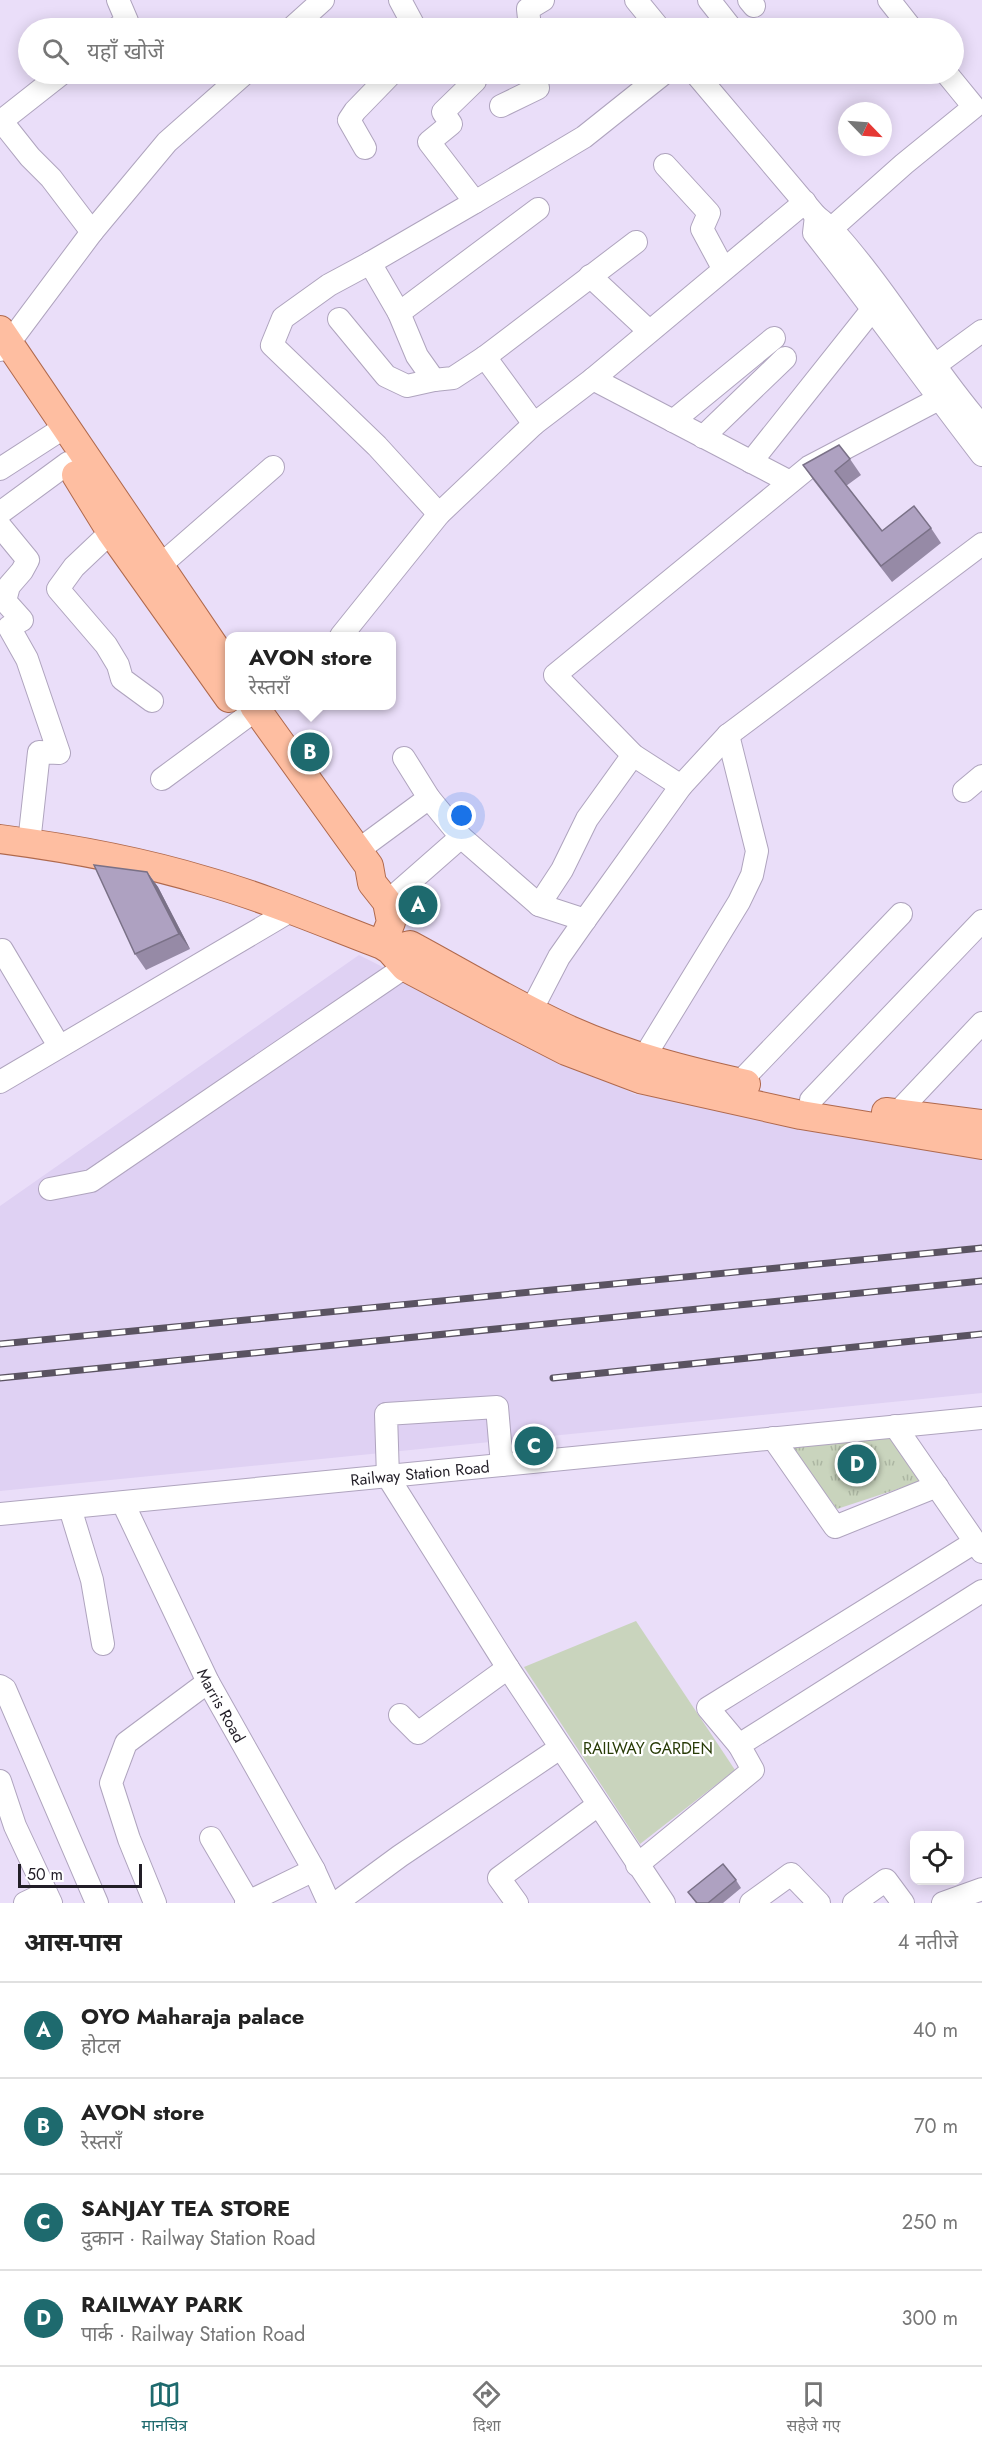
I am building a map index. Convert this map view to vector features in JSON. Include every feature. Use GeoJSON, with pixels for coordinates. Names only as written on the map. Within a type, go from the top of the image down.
{"type":"FeatureCollection","features":[{"type":"Feature","properties":{"kind":"main road"},"geometry":{"type":"LineString","coordinates":[[2,346],[152,573],[225,677]]}},
{"type":"Feature","properties":{"kind":"main road"},"geometry":{"type":"LineString","coordinates":[[58,432],[68,463],[111,532],[152,573],[225,663]]}},
{"type":"Feature","properties":{"kind":"main road"},"geometry":{"type":"LineString","coordinates":[[248,710],[319,811],[357,877],[380,893]]}},
{"type":"Feature","properties":{"kind":"main road"},"geometry":{"type":"LineString","coordinates":[[319,811],[369,866],[391,922],[392,954]]}},
{"type":"Feature","properties":{"kind":"main road"},"geometry":{"type":"LineString","coordinates":[[0,839],[148,866],[195,878],[292,910],[392,954],[566,1051],[640,1079],[801,1115],[970,1133]]}},
{"type":"Feature","properties":{"kind":"main road"},"geometry":{"type":"LineString","coordinates":[[392,954],[410,945],[531,1011],[572,1031],[643,1059],[812,1100],[897,1113],[970,1133]]}},
{"type":"Feature","properties":{"kind":"street"},"geometry":{"type":"LineString","coordinates":[[118,0],[126,18]]}},
{"type":"Feature","properties":{"kind":"street"},"geometry":{"type":"LineString","coordinates":[[400,0],[410,18]]}},
{"type":"Feature","properties":{"kind":"street"},"geometry":{"type":"LineString","coordinates":[[529,18],[528,9],[543,0]]}},
{"type":"Feature","properties":{"kind":"street"},"geometry":{"type":"LineString","coordinates":[[636,0],[650,18]]}},
{"type":"Feature","properties":{"kind":"street"},"geometry":{"type":"LineString","coordinates":[[709,0],[723,18]]}},
{"type":"Feature","properties":{"kind":"street"},"geometry":{"type":"LineString","coordinates":[[889,0],[902,18]]}},
{"type":"Feature","properties":{"kind":"street"},"geometry":{"type":"LineString","coordinates":[[302,18],[318,1]]}},
{"type":"Feature","properties":{"kind":"street"},"geometry":{"type":"LineString","coordinates":[[50,84],[3,125],[51,178],[92,232]]}},
{"type":"Feature","properties":{"kind":"street"},"geometry":{"type":"LineString","coordinates":[[2,346],[167,142],[233,84]]}},
{"type":"Feature","properties":{"kind":"street"},"geometry":{"type":"LineString","coordinates":[[365,148],[349,120],[381,84]]}},
{"type":"Feature","properties":{"kind":"street"},"geometry":{"type":"LineString","coordinates":[[472,84],[443,112],[451,124],[429,142],[475,202]]}},
{"type":"Feature","properties":{"kind":"street"},"geometry":{"type":"LineString","coordinates":[[501,106],[538,88],[537,84]]}},
{"type":"Feature","properties":{"kind":"street"},"geometry":{"type":"LineString","coordinates":[[439,514],[377,446],[272,345],[283,318],[329,285],[584,137],[650,84]]}},
{"type":"Feature","properties":{"kind":"street"},"geometry":{"type":"LineString","coordinates":[[705,84],[818,215]]}},
{"type":"Feature","properties":{"kind":"street"},"geometry":{"type":"LineString","coordinates":[[344,632],[439,514],[534,424],[594,379],[723,268],[904,164],[974,107],[955,84]]}},
{"type":"Feature","properties":{"kind":"street"},"geometry":{"type":"LineString","coordinates":[[665,165],[709,213],[702,229],[723,268]]}},
{"type":"Feature","properties":{"kind":"street"},"geometry":{"type":"LineString","coordinates":[[399,313],[538,208]]}},
{"type":"Feature","properties":{"kind":"street"},"geometry":{"type":"LineString","coordinates":[[818,215],[814,232],[879,301],[934,366],[945,395],[982,426]]}},
{"type":"Feature","properties":{"kind":"street"},"geometry":{"type":"LineString","coordinates":[[339,319],[386,376],[407,386],[453,378],[485,357],[636,242]]}},
{"type":"Feature","properties":{"kind":"street"},"geometry":{"type":"LineString","coordinates":[[370,263],[399,313],[417,356],[434,380]]}},
{"type":"Feature","properties":{"kind":"street"},"geometry":{"type":"LineString","coordinates":[[590,276],[649,332]]}},
{"type":"Feature","properties":{"kind":"street"},"geometry":{"type":"LineString","coordinates":[[879,301],[945,395],[982,455]]}},
{"type":"Feature","properties":{"kind":"street"},"geometry":{"type":"LineString","coordinates":[[751,462],[879,301]]}},
{"type":"Feature","properties":{"kind":"street"},"geometry":{"type":"LineString","coordinates":[[934,366],[982,331]]}},
{"type":"Feature","properties":{"kind":"street"},"geometry":{"type":"LineString","coordinates":[[673,421],[774,338]]}},
{"type":"Feature","properties":{"kind":"street"},"geometry":{"type":"LineString","coordinates":[[485,357],[534,424]]}},
{"type":"Feature","properties":{"kind":"street"},"geometry":{"type":"LineString","coordinates":[[703,436],[785,358]]}},
{"type":"Feature","properties":{"kind":"street"},"geometry":{"type":"LineString","coordinates":[[594,379],[790,482]]}},
{"type":"Feature","properties":{"kind":"street"},"geometry":{"type":"LineString","coordinates":[[681,786],[633,755],[555,675],[809,467],[945,395]]}},
{"type":"Feature","properties":{"kind":"street"},"geometry":{"type":"LineString","coordinates":[[0,469],[58,432]]}},
{"type":"Feature","properties":{"kind":"street"},"geometry":{"type":"LineString","coordinates":[[0,513],[68,463]]}},
{"type":"Feature","properties":{"kind":"street"},"geometry":{"type":"LineString","coordinates":[[152,573],[273,467]]}},
{"type":"Feature","properties":{"kind":"street"},"geometry":{"type":"LineString","coordinates":[[0,526],[28,560],[9,586],[6,601],[22,620],[9,627],[27,659],[59,753],[39,752],[28,843]]}},
{"type":"Feature","properties":{"kind":"street"},"geometry":{"type":"LineString","coordinates":[[111,532],[74,567],[58,589],[106,645],[118,665],[122,679],[152,701]]}},
{"type":"Feature","properties":{"kind":"street"},"geometry":{"type":"LineString","coordinates":[[531,1011],[560,957],[585,920],[681,786],[728,735],[982,544]]}},
{"type":"Feature","properties":{"kind":"street"},"geometry":{"type":"LineString","coordinates":[[162,779],[242,710]]}},
{"type":"Feature","properties":{"kind":"street"},"geometry":{"type":"LineString","coordinates":[[643,1059],[739,902],[752,875],[756,851],[728,735]]}},
{"type":"Feature","properties":{"kind":"street"},"geometry":{"type":"LineString","coordinates":[[539,905],[562,870],[587,819],[633,755]]}},
{"type":"Feature","properties":{"kind":"street"},"geometry":{"type":"LineString","coordinates":[[404,758],[429,798],[461,837],[539,905],[585,920]]}},
{"type":"Feature","properties":{"kind":"street"},"geometry":{"type":"LineString","coordinates":[[964,791],[982,776]]}},
{"type":"Feature","properties":{"kind":"street"},"geometry":{"type":"LineString","coordinates":[[357,851],[429,798]]}},
{"type":"Feature","properties":{"kind":"street"},"geometry":{"type":"LineString","coordinates":[[380,893],[461,837]]}},
{"type":"Feature","properties":{"kind":"street"},"geometry":{"type":"LineString","coordinates":[[0,1082],[292,910]]}},
{"type":"Feature","properties":{"kind":"street"},"geometry":{"type":"LineString","coordinates":[[740,1083],[901,914]]}},
{"type":"Feature","properties":{"kind":"street"},"geometry":{"type":"LineString","coordinates":[[812,1100],[982,921]]}},
{"type":"Feature","properties":{"kind":"street"},"geometry":{"type":"LineString","coordinates":[[2,950],[59,1046]]}},
{"type":"Feature","properties":{"kind":"street"},"geometry":{"type":"LineString","coordinates":[[50,1189],[91,1181],[392,954]]}},
{"type":"Feature","properties":{"kind":"street"},"geometry":{"type":"LineString","coordinates":[[897,1113],[982,1023]]}},
{"type":"Feature","properties":{"kind":"street"},"geometry":{"type":"LineString","coordinates":[[502,1465],[497,1407],[386,1414],[388,1477],[508,1668],[664,1903]]}},
{"type":"Feature","properties":{"kind":"street","name":"Railway Station Road"},"geometry":{"type":"LineString","coordinates":[[0,1514],[982,1418]]}},
{"type":"Feature","properties":{"kind":"street"},"geometry":{"type":"LineString","coordinates":[[637,1865],[753,1770],[739,1745],[708,1708],[978,1547],[895,1426]]}},
{"type":"Feature","properties":{"kind":"street"},"geometry":{"type":"LineString","coordinates":[[773,1438],[835,1527],[937,1486]]}},
{"type":"Feature","properties":{"kind":"street","name":"Marris Road"},"geometry":{"type":"LineString","coordinates":[[123,1503],[207,1682],[314,1870],[329,1903]]}},
{"type":"Feature","properties":{"kind":"street"},"geometry":{"type":"LineString","coordinates":[[70,1508],[92,1580],[103,1644]]}},
{"type":"Feature","properties":{"kind":"street"},"geometry":{"type":"LineString","coordinates":[[739,1745],[982,1591]]}},
{"type":"Feature","properties":{"kind":"street"},"geometry":{"type":"LineString","coordinates":[[400,1715],[418,1733],[508,1668]]}},
{"type":"Feature","properties":{"kind":"street"},"geometry":{"type":"LineString","coordinates":[[154,1903],[111,1784],[126,1743],[207,1682]]}},
{"type":"Feature","properties":{"kind":"street"},"geometry":{"type":"LineString","coordinates":[[0,1686],[5,1689],[97,1903]]}},
{"type":"Feature","properties":{"kind":"street"},"geometry":{"type":"LineString","coordinates":[[336,1903],[400,1856],[560,1748]]}},
{"type":"Feature","properties":{"kind":"street"},"geometry":{"type":"LineString","coordinates":[[0,1781],[7,1829],[48,1898],[25,1903]]}},
{"type":"Feature","properties":{"kind":"street"},"geometry":{"type":"LineString","coordinates":[[517,1903],[499,1878],[598,1805]]}},
{"type":"Feature","properties":{"kind":"street"},"geometry":{"type":"LineString","coordinates":[[211,1838],[247,1902],[314,1870]]}},
{"type":"Feature","properties":{"kind":"street"},"geometry":{"type":"LineString","coordinates":[[751,1903],[791,1874],[819,1903]]}},
{"type":"Feature","properties":{"kind":"street"},"geometry":{"type":"LineString","coordinates":[[854,1903],[886,1880],[903,1903]]}},
{"type":"Feature","properties":{"kind":"street"},"geometry":{"type":"LineString","coordinates":[[943,1903],[982,1889]]}},
{"type":"Feature","properties":{"kind":"shaded area"},"geometry":{"type":"Polygon","coordinates":[[[359,955],[634,1094],[982,1149],[982,1393],[0,1491],[0,1206],[359,955]]]}},
{"type":"Feature","properties":{"kind":"green space"},"geometry":{"type":"Polygon","coordinates":[[[893,1437],[922,1481],[837,1509],[791,1447],[893,1437]]]}},
{"type":"Feature","properties":{"kind":"green space","name":"RAILWAY GARDEN"},"geometry":{"type":"Polygon","coordinates":[[[636,1621],[735,1770],[640,1844],[524,1667],[636,1621]]]}},
{"type":"Feature","properties":{"kind":"building"},"geometry":{"type":"Polygon","coordinates":[[[839,445],[850,459],[835,471],[882,531],[914,506],[931,528],[881,566],[803,465],[839,445]]]}},
{"type":"Feature","properties":{"kind":"building"},"geometry":{"type":"Polygon","coordinates":[[[94,865],[147,872],[179,934],[135,954],[94,865]]]}},
{"type":"Feature","properties":{"kind":"building"},"geometry":{"type":"Polygon","coordinates":[[[723,1864],[736,1880],[708,1903],[697,1903],[688,1892],[723,1864]]]}},
{"type":"Feature","properties":{"kind":"railway"},"geometry":{"type":"LineString","coordinates":[[0,1344],[982,1248]]}},
{"type":"Feature","properties":{"kind":"railway"},"geometry":{"type":"LineString","coordinates":[[0,1378],[982,1281]]}},
{"type":"Feature","properties":{"kind":"railway"},"geometry":{"type":"LineString","coordinates":[[553,1378],[982,1334]]}},
{"type":"Feature","properties":{"kind":"place","name":"AVON store"},"geometry":{"type":"Point","coordinates":[310,752]}},
{"type":"Feature","properties":{"kind":"place","name":"OYO Maharaja palace"},"geometry":{"type":"Point","coordinates":[418,905]}},
{"type":"Feature","properties":{"kind":"place","name":"SANJAY TEA STORE"},"geometry":{"type":"Point","coordinates":[534,1446]}},
{"type":"Feature","properties":{"kind":"place","name":"RAILWAY PARK"},"geometry":{"type":"Point","coordinates":[857,1464]}}]}
